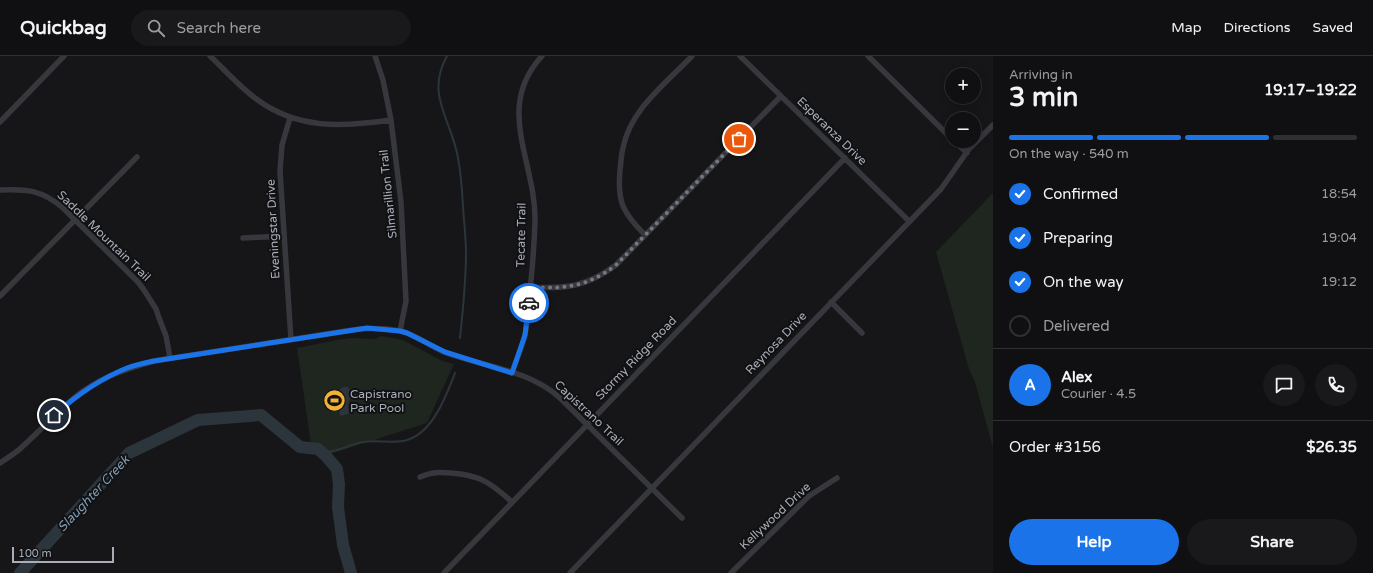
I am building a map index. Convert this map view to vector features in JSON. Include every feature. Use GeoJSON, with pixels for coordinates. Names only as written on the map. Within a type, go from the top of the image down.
{"type":"FeatureCollection","features":[{"type":"Feature","properties":{"kind":"street"},"geometry":{"type":"LineString","coordinates":[[0,122],[64,56]]}},
{"type":"Feature","properties":{"kind":"street"},"geometry":{"type":"LineString","coordinates":[[210,56],[255,98],[263,104],[290,118],[319,124],[337,125],[352,125],[390,120]]}},
{"type":"Feature","properties":{"kind":"street","name":"Silmarillion Trail"},"geometry":{"type":"LineString","coordinates":[[375,56],[383,80],[401,202],[407,285],[405,312],[400,331]]}},
{"type":"Feature","properties":{"kind":"street","name":"Tecate Trail"},"geometry":{"type":"LineString","coordinates":[[512,373],[525,335],[535,219],[532,184],[519,126],[519,102],[528,74],[542,56]]}},
{"type":"Feature","properties":{"kind":"street"},"geometry":{"type":"LineString","coordinates":[[645,235],[629,217],[621,201],[619,184],[623,147],[630,127],[642,108],[692,56]]}},
{"type":"Feature","properties":{"kind":"street","name":"Esperanza Drive"},"geometry":{"type":"LineString","coordinates":[[740,56],[909,221]]}},
{"type":"Feature","properties":{"kind":"street"},"geometry":{"type":"LineString","coordinates":[[868,56],[945,132]]}},
{"type":"Feature","properties":{"kind":"street"},"geometry":{"type":"LineString","coordinates":[[530,287],[560,288],[589,281],[605,273],[616,265],[781,96]]}},
{"type":"Feature","properties":{"kind":"street","name":"Eveningstar Drive"},"geometry":{"type":"LineString","coordinates":[[290,118],[284,134],[280,154],[291,340]]}},
{"type":"Feature","properties":{"kind":"street","name":"Reynosa Drive"},"geometry":{"type":"LineString","coordinates":[[570,573],[945,183],[967,153],[993,125]]}},
{"type":"Feature","properties":{"kind":"street"},"geometry":{"type":"LineString","coordinates":[[962,148],[967,153]]}},
{"type":"Feature","properties":{"kind":"street"},"geometry":{"type":"LineString","coordinates":[[0,296],[137,157]]}},
{"type":"Feature","properties":{"kind":"street","name":"Stormy Ridge Road"},"geometry":{"type":"LineString","coordinates":[[444,573],[845,158]]}},
{"type":"Feature","properties":{"kind":"street","name":"Saddle Mountain Trail"},"geometry":{"type":"LineString","coordinates":[[0,190],[21,189],[37,192],[56,203],[138,282],[158,314],[166,336],[170,358]]}},
{"type":"Feature","properties":{"kind":"street"},"geometry":{"type":"LineString","coordinates":[[243,238],[284,236]]}},
{"type":"Feature","properties":{"kind":"street"},"geometry":{"type":"LineString","coordinates":[[831,302],[862,332]]}},
{"type":"Feature","properties":{"kind":"street","name":"Capistrano Trail"},"geometry":{"type":"LineString","coordinates":[[0,463],[22,448],[70,401],[98,382],[127,368],[170,358],[367,328],[400,331],[414,336],[445,352],[532,380],[547,388],[560,398],[682,518]]}},
{"type":"Feature","properties":{"kind":"street"},"geometry":{"type":"LineString","coordinates":[[420,477],[432,472],[476,476],[492,485],[512,502]]}},
{"type":"Feature","properties":{"kind":"street","name":"Kellywood Drive"},"geometry":{"type":"LineString","coordinates":[[731,573],[809,496],[837,478]]}},
{"type":"Feature","properties":{"kind":"shaded area"},"geometry":{"type":"Polygon","coordinates":[[[993,193],[993,448],[936,252],[993,193]]]}},
{"type":"Feature","properties":{"kind":"shaded area"},"geometry":{"type":"Polygon","coordinates":[[[381,336],[403,340],[442,361],[454,364],[427,423],[327,455],[311,444],[297,348],[343,339],[372,339],[381,336]]]}},
{"type":"Feature","properties":{"kind":"shaded area","name":"Capistrano Park Pool"},"geometry":{"type":"Polygon","coordinates":[[[343,387],[348,387],[353,396],[348,406],[349,414],[340,416],[340,405],[344,404],[345,402],[343,400],[330,407],[325,399],[328,393],[336,393],[343,387]]]}},
{"type":"Feature","properties":{"kind":"waterway"},"geometry":{"type":"LineString","coordinates":[[447,56],[441,69],[439,92],[459,163],[466,242],[465,285],[460,338]]}},
{"type":"Feature","properties":{"kind":"waterway"},"geometry":{"type":"LineString","coordinates":[[322,452],[338,450],[363,442],[399,442],[413,438],[422,432],[436,414],[455,373]]}},
{"type":"Feature","properties":{"kind":"waterway","name":"Slaughter Creek"},"geometry":{"type":"LineString","coordinates":[[20,573],[129,453],[198,420],[261,415],[300,447],[318,449],[337,469],[339,484],[338,507],[343,545],[351,573]]}},
{"type":"Feature","properties":{"kind":"way so far"},"geometry":{"type":"LineString","coordinates":[[529,303],[530,287],[570,287],[589,281],[605,273],[616,265],[739,139]]}},
{"type":"Feature","properties":{"kind":"place","name":"Capistrano Park Pool"},"geometry":{"type":"Point","coordinates":[334,401]}},
{"type":"Feature","properties":{"kind":"route"},"geometry":{"type":"LineString","coordinates":[[54,415],[84,391],[98,382],[127,368],[154,361],[367,328],[407,333],[445,352],[512,373],[525,335],[529,303]]}}]}
